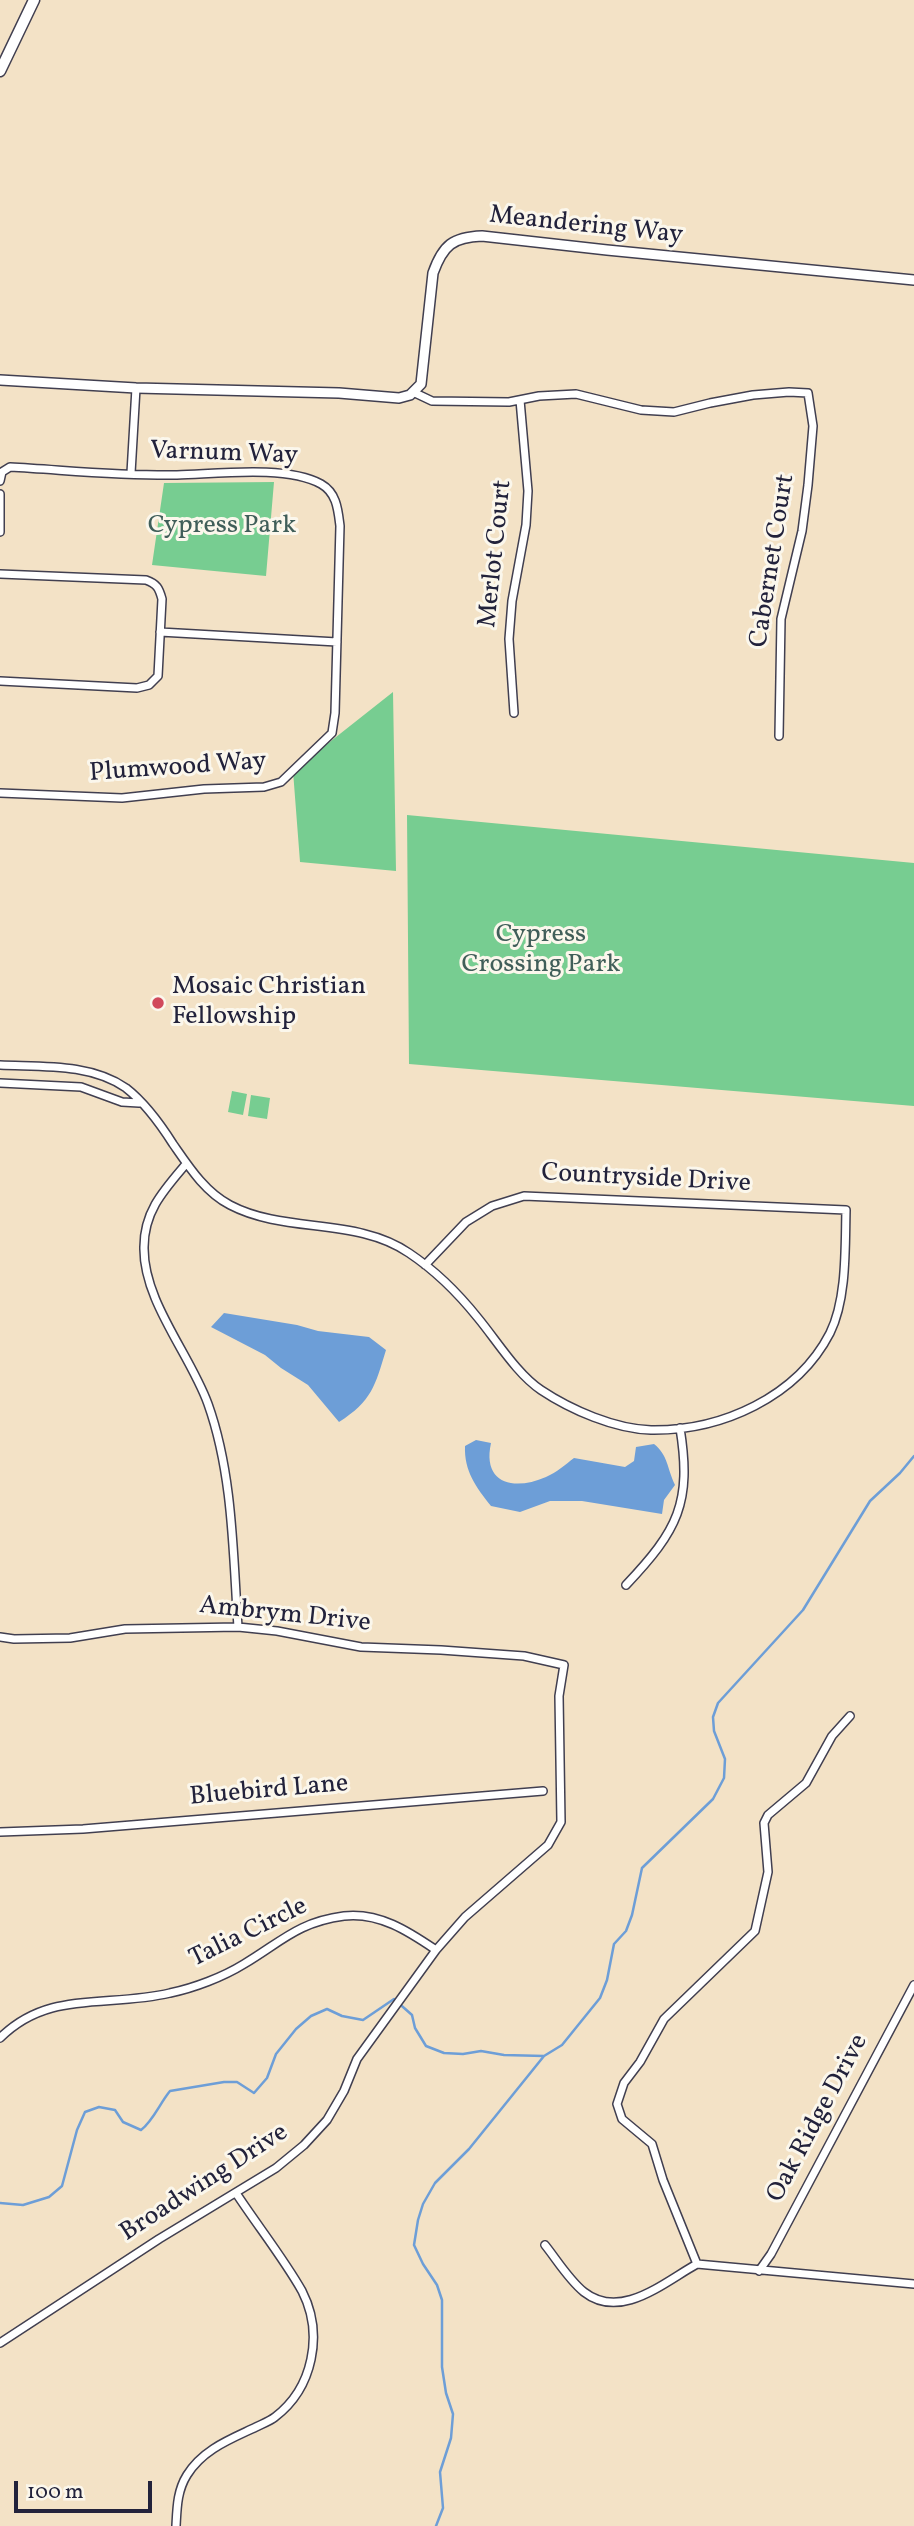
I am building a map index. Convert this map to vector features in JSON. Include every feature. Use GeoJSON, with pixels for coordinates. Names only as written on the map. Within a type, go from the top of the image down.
{"type":"FeatureCollection","features":[{"type":"Feature","properties":{"kind":"main road"},"geometry":{"type":"LineString","coordinates":[[0,71],[34,0]]}},
{"type":"Feature","properties":{"kind":"street","name":"Meandering Way"},"geometry":{"type":"LineString","coordinates":[[413,392],[421,384],[433,273],[444,250],[463,237],[482,236],[914,279]]}},
{"type":"Feature","properties":{"kind":"street"},"geometry":{"type":"LineString","coordinates":[[0,380],[136,388],[339,393],[399,398],[413,392],[432,401],[520,400]]}},
{"type":"Feature","properties":{"kind":"street"},"geometry":{"type":"LineString","coordinates":[[131,473],[136,388]]}},
{"type":"Feature","properties":{"kind":"street","name":"Cabernet Court"},"geometry":{"type":"LineString","coordinates":[[520,400],[576,394],[641,410],[674,412],[753,395],[808,393],[813,426],[808,485],[802,531],[781,619],[779,736]]}},
{"type":"Feature","properties":{"kind":"street","name":"Merlot Court"},"geometry":{"type":"LineString","coordinates":[[514,713],[509,639],[512,601],[526,524],[528,491],[520,400]]}},
{"type":"Feature","properties":{"kind":"street","name":"Varnum Way"},"geometry":{"type":"LineString","coordinates":[[1,477],[10,467],[131,473],[296,475],[323,485],[338,503],[340,526],[337,642]]}},
{"type":"Feature","properties":{"kind":"street"},"geometry":{"type":"LineString","coordinates":[[0,494],[0,532]]}},
{"type":"Feature","properties":{"kind":"street"},"geometry":{"type":"LineString","coordinates":[[0,573],[146,580],[160,589],[162,599],[158,676],[149,685],[137,688],[0,681]]}},
{"type":"Feature","properties":{"kind":"street"},"geometry":{"type":"LineString","coordinates":[[160,632],[337,642]]}},
{"type":"Feature","properties":{"kind":"street","name":"Plumwood Way"},"geometry":{"type":"LineString","coordinates":[[0,793],[122,798],[204,789],[264,788],[281,782],[332,733],[337,642]]}},
{"type":"Feature","properties":{"kind":"street"},"geometry":{"type":"LineString","coordinates":[[0,1065],[90,1072],[127,1089],[155,1119],[206,1188],[226,1203],[251,1215],[366,1234],[406,1250],[450,1285],[500,1347],[538,1388],[570,1408],[605,1420],[649,1430],[680,1428],[685,1461],[684,1493],[678,1516],[643,1568],[626,1585]]}},
{"type":"Feature","properties":{"kind":"street"},"geometry":{"type":"LineString","coordinates":[[0,1083],[81,1087],[122,1102],[140,1103]]}},
{"type":"Feature","properties":{"kind":"street"},"geometry":{"type":"LineString","coordinates":[[186,1164],[156,1199],[145,1226],[146,1272],[208,1404],[220,1452],[229,1511],[238,1627]]}},
{"type":"Feature","properties":{"kind":"street","name":"Countryside Drive"},"geometry":{"type":"LineString","coordinates":[[425,1265],[466,1222],[492,1206],[524,1196],[846,1210],[840,1307],[830,1333],[802,1373],[773,1396],[728,1419],[680,1428]]}},
{"type":"Feature","properties":{"kind":"street","name":"Ambrym Drive"},"geometry":{"type":"LineString","coordinates":[[0,1637],[70,1638],[125,1629],[238,1627],[361,1647],[524,1656],[564,1665]]}},
{"type":"Feature","properties":{"kind":"street","name":"Broadwing Drive"},"geometry":{"type":"LineString","coordinates":[[0,2343],[159,2239],[276,2168],[304,2146],[327,2120],[344,2091],[357,2059],[436,1950],[465,1917],[548,1845],[561,1822],[559,1703],[564,1665]]}},
{"type":"Feature","properties":{"kind":"street"},"geometry":{"type":"LineString","coordinates":[[697,2264],[663,2180],[652,2144],[622,2119],[617,2104],[624,2083],[640,2062],[664,2019],[755,1931],[768,1872],[764,1823],[768,1815],[806,1783],[832,1736],[850,1716]]}},
{"type":"Feature","properties":{"kind":"street","name":"Bluebird Lane"},"geometry":{"type":"LineString","coordinates":[[0,1832],[83,1829],[542,1791]]}},
{"type":"Feature","properties":{"kind":"street","name":"Talia Circle"},"geometry":{"type":"LineString","coordinates":[[0,2038],[27,2016],[53,2006],[119,2001],[172,1993],[204,1982],[243,1965],[292,1931],[321,1920],[346,1916],[398,1924],[436,1950]]}},
{"type":"Feature","properties":{"kind":"street","name":"Oak Ridge Drive"},"geometry":{"type":"LineString","coordinates":[[759,2271],[771,2254],[914,1985]]}},
{"type":"Feature","properties":{"kind":"street"},"geometry":{"type":"LineString","coordinates":[[176,2526],[178,2496],[188,2474],[212,2448],[275,2418],[298,2393],[309,2370],[314,2342],[302,2292],[236,2193]]}},
{"type":"Feature","properties":{"kind":"street"},"geometry":{"type":"LineString","coordinates":[[545,2245],[583,2291],[612,2304],[635,2299],[697,2264],[914,2284]]}},
{"type":"Feature","properties":{"kind":"green space","name":"Cypress Park"},"geometry":{"type":"Polygon","coordinates":[[[274,482],[266,576],[152,565],[164,483],[274,482]]]}},
{"type":"Feature","properties":{"kind":"green space"},"geometry":{"type":"Polygon","coordinates":[[[393,692],[396,871],[300,862],[293,771],[393,692]]]}},
{"type":"Feature","properties":{"kind":"green space","name":"Cypress Crossing Park"},"geometry":{"type":"Polygon","coordinates":[[[407,815],[914,863],[914,1106],[409,1064],[407,815]]]}},
{"type":"Feature","properties":{"kind":"green space"},"geometry":{"type":"Polygon","coordinates":[[[232,1091],[247,1094],[243,1115],[228,1112],[232,1091]]]}},
{"type":"Feature","properties":{"kind":"green space"},"geometry":{"type":"Polygon","coordinates":[[[251,1095],[270,1098],[267,1119],[248,1116],[251,1095]]]}},
{"type":"Feature","properties":{"kind":"water"},"geometry":{"type":"Polygon","coordinates":[[[224,1313],[318,1331],[369,1337],[386,1350],[371,1392],[359,1407],[339,1422],[308,1385],[265,1355],[211,1327],[224,1313]]]}},
{"type":"Feature","properties":{"kind":"water"},"geometry":{"type":"Polygon","coordinates":[[[476,1440],[491,1443],[491,1468],[503,1481],[512,1483],[546,1477],[574,1458],[625,1467],[634,1461],[636,1447],[654,1444],[665,1457],[675,1485],[664,1500],[662,1514],[582,1501],[550,1501],[520,1512],[491,1506],[476,1485],[465,1455],[465,1446],[476,1440]]]}},
{"type":"Feature","properties":{"kind":"waterway"},"geometry":{"type":"LineString","coordinates":[[0,2203],[23,2205],[49,2197],[62,2186],[77,2130],[85,2112],[99,2107],[115,2110],[123,2122],[141,2130],[170,2091],[237,2082],[254,2093],[267,2078],[276,2054],[296,2029],[311,2016],[327,2009],[342,2016],[363,2020],[394,1999],[412,2015],[415,2028],[426,2046],[444,2053],[481,2051],[504,2055],[544,2056],[562,2045],[600,1998],[607,1980],[614,1944],[626,1931],[632,1915],[642,1868],[713,1799],[724,1778],[725,1759],[714,1731],[713,1717],[718,1703],[803,1610],[870,1501],[914,1456]]}},
{"type":"Feature","properties":{"kind":"waterway"},"geometry":{"type":"LineString","coordinates":[[436,2526],[443,2508],[440,2472],[451,2438],[453,2414],[442,2367],[442,2300],[437,2285],[414,2245],[418,2220],[423,2204],[435,2183],[469,2149],[544,2056]]}},
{"type":"Feature","properties":{"kind":"place","name":"Mosaic Christian Fellowship"},"geometry":{"type":"Point","coordinates":[158,1003]}}]}
